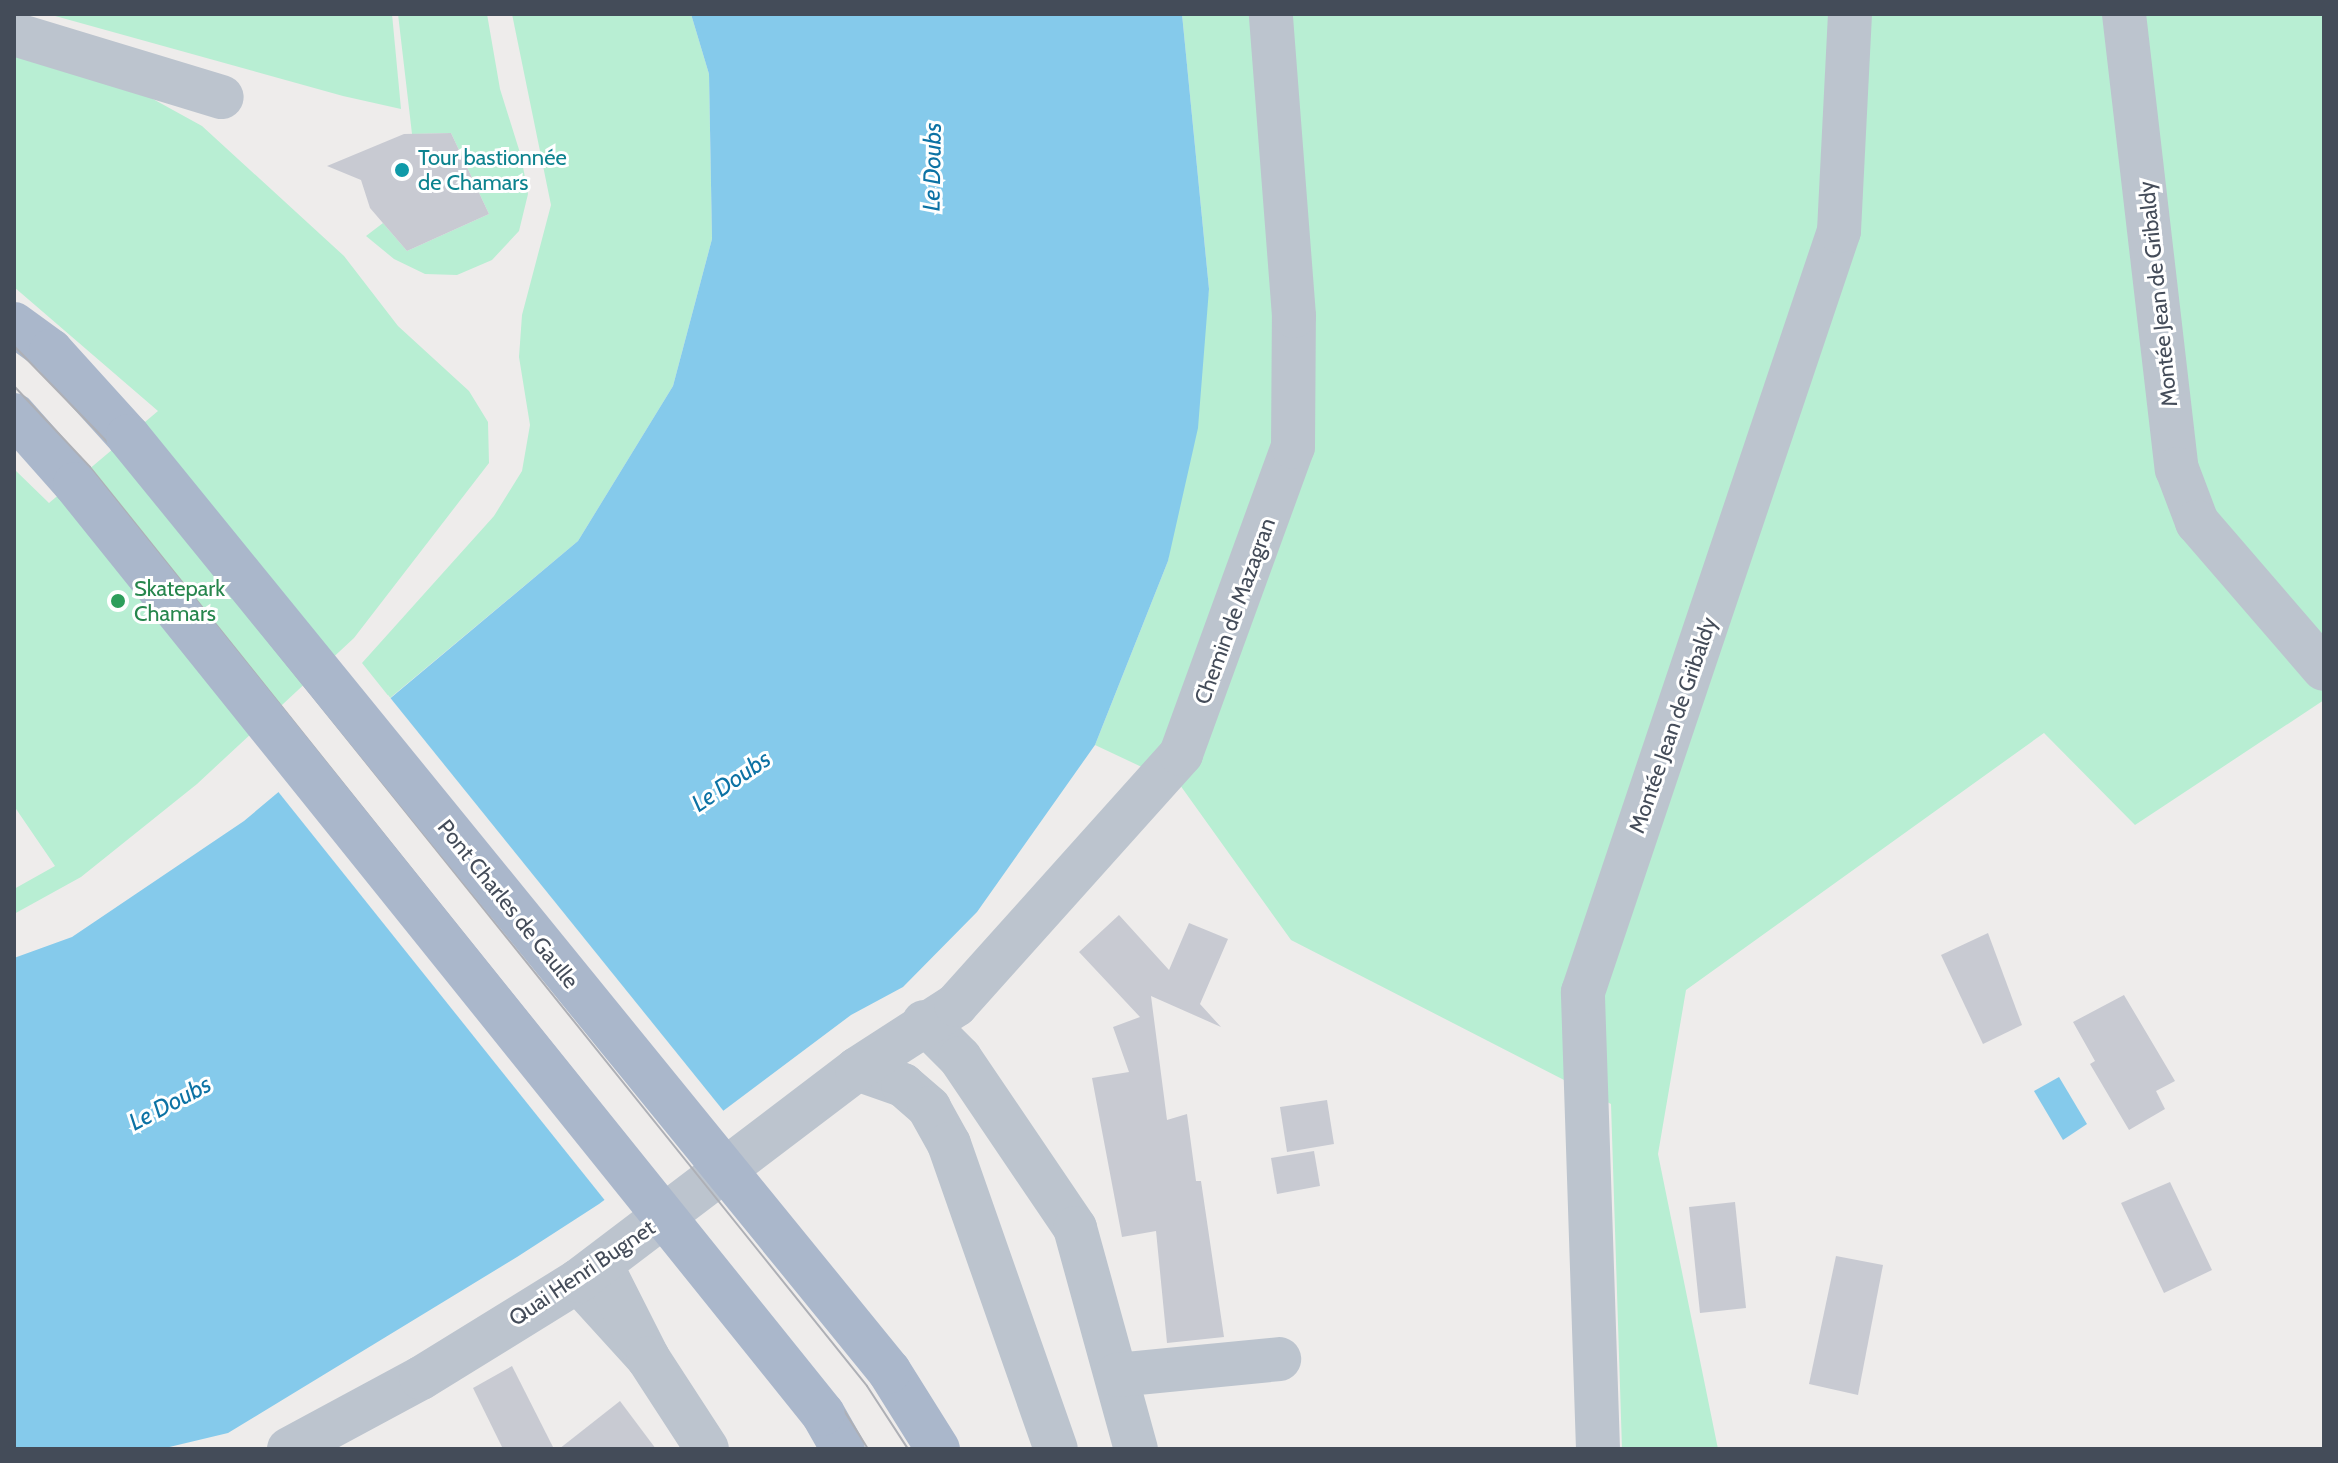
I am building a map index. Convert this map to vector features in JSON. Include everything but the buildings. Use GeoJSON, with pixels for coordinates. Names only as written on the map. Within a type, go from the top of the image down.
{"type":"FeatureCollection","features":[{"type":"Feature","properties":{"kind":"main road","name":"Pont Charles de Gaulle"},"geometry":{"type":"LineString","coordinates":[[14,324],[51,351],[128,436],[889,1371],[938,1449]]}},
{"type":"Feature","properties":{"kind":"main road"},"geometry":{"type":"LineString","coordinates":[[14,415],[75,484],[833,1432]]}},
{"type":"Feature","properties":{"kind":"street","name":"Chemin de Mazagran"},"geometry":{"type":"LineString","coordinates":[[857,1069],[924,1022],[956,1005],[1181,754],[1259,551],[1293,447],[1294,316],[1271,14]]}},
{"type":"Feature","properties":{"kind":"street","name":"Montée Jean de Gribaldy"},"geometry":{"type":"LineString","coordinates":[[1598,1449],[1583,992],[1839,231],[1850,14]]}},
{"type":"Feature","properties":{"kind":"street","name":"Montée Jean de Gribaldy"},"geometry":{"type":"LineString","coordinates":[[2124,14],[2177,469],[2197,522],[2324,669]]}},
{"type":"Feature","properties":{"kind":"street"},"geometry":{"type":"LineString","coordinates":[[14,34],[222,97]]}},
{"type":"Feature","properties":{"kind":"street"},"geometry":{"type":"LineString","coordinates":[[924,1022],[960,1058],[1075,1228],[1136,1449]]}},
{"type":"Feature","properties":{"kind":"street"},"geometry":{"type":"LineString","coordinates":[[857,1069],[903,1085],[929,1108],[949,1144],[1056,1449]]}},
{"type":"Feature","properties":{"kind":"street","name":"Quai Henri Bugnet"},"geometry":{"type":"LineString","coordinates":[[289,1449],[421,1378],[590,1273],[857,1069]]}},
{"type":"Feature","properties":{"kind":"street"},"geometry":{"type":"LineString","coordinates":[[590,1273],[707,1449]]}},
{"type":"Feature","properties":{"kind":"street"},"geometry":{"type":"LineString","coordinates":[[1117,1375],[1279,1359]]}},
{"type":"Feature","properties":{"kind":"green space"},"geometry":{"type":"Polygon","coordinates":[[[48,14],[392,14],[401,109],[343,96],[48,14]]]}},
{"type":"Feature","properties":{"kind":"green space"},"geometry":{"type":"Polygon","coordinates":[[[398,14],[487,14],[500,89],[521,156],[528,194],[519,231],[492,260],[457,275],[425,274],[394,259],[366,236],[383,223],[407,251],[489,214],[451,133],[412,134],[398,14]]]}},
{"type":"Feature","properties":{"kind":"green space"},"geometry":{"type":"Polygon","coordinates":[[[512,14],[691,14],[709,74],[712,239],[673,386],[578,541],[390,698],[362,663],[494,516],[522,471],[530,425],[519,357],[522,315],[551,205],[512,14]]]}},
{"type":"Feature","properties":{"kind":"green space"},"geometry":{"type":"Polygon","coordinates":[[[1182,14],[2324,14],[2324,700],[2135,825],[2044,733],[1686,990],[1658,1154],[1718,1449],[1622,1449],[1611,1104],[1291,940],[1180,785],[1095,745],[1168,561],[1209,289],[1182,14]]]}},
{"type":"Feature","properties":{"kind":"green space"},"geometry":{"type":"Polygon","coordinates":[[[14,43],[93,66],[202,126],[344,256],[398,326],[469,391],[488,422],[489,463],[354,638],[197,784],[81,877],[14,914],[14,889],[55,866],[14,806],[14,469],[49,503],[158,411],[14,287],[14,43]]]}},
{"type":"Feature","properties":{"kind":"water","name":"Le Doubs"},"geometry":{"type":"Polygon","coordinates":[[[691,14],[1182,14],[1209,289],[1198,428],[1168,561],[1095,745],[977,912],[903,987],[851,1015],[599,1204],[228,1433],[161,1449],[14,1449],[14,958],[72,937],[244,821],[578,541],[673,386],[712,239],[709,74],[691,14]]]}},
{"type":"Feature","properties":{"kind":"water"},"geometry":{"type":"Polygon","coordinates":[[[2059,1077],[2087,1124],[2063,1140],[2034,1091],[2059,1077]]]}},
{"type":"Feature","properties":{"kind":"pier"},"geometry":{"type":"Polygon","coordinates":[[[388,695],[726,1114],[607,1203],[276,789],[388,695]]]}},
{"type":"Feature","properties":{"kind":"tram line"},"geometry":{"type":"LineString","coordinates":[[14,346],[114,449],[867,1386],[908,1449]]}},
{"type":"Feature","properties":{"kind":"tram line"},"geometry":{"type":"LineString","coordinates":[[14,386],[90,467],[840,1404],[868,1449]]}},
{"type":"Feature","properties":{"kind":"place","name":"Tour bastionnée de Chamars"},"geometry":{"type":"Point","coordinates":[402,170]}},
{"type":"Feature","properties":{"kind":"place","name":"Skatepark Chamars"},"geometry":{"type":"Point","coordinates":[118,601]}}]}
